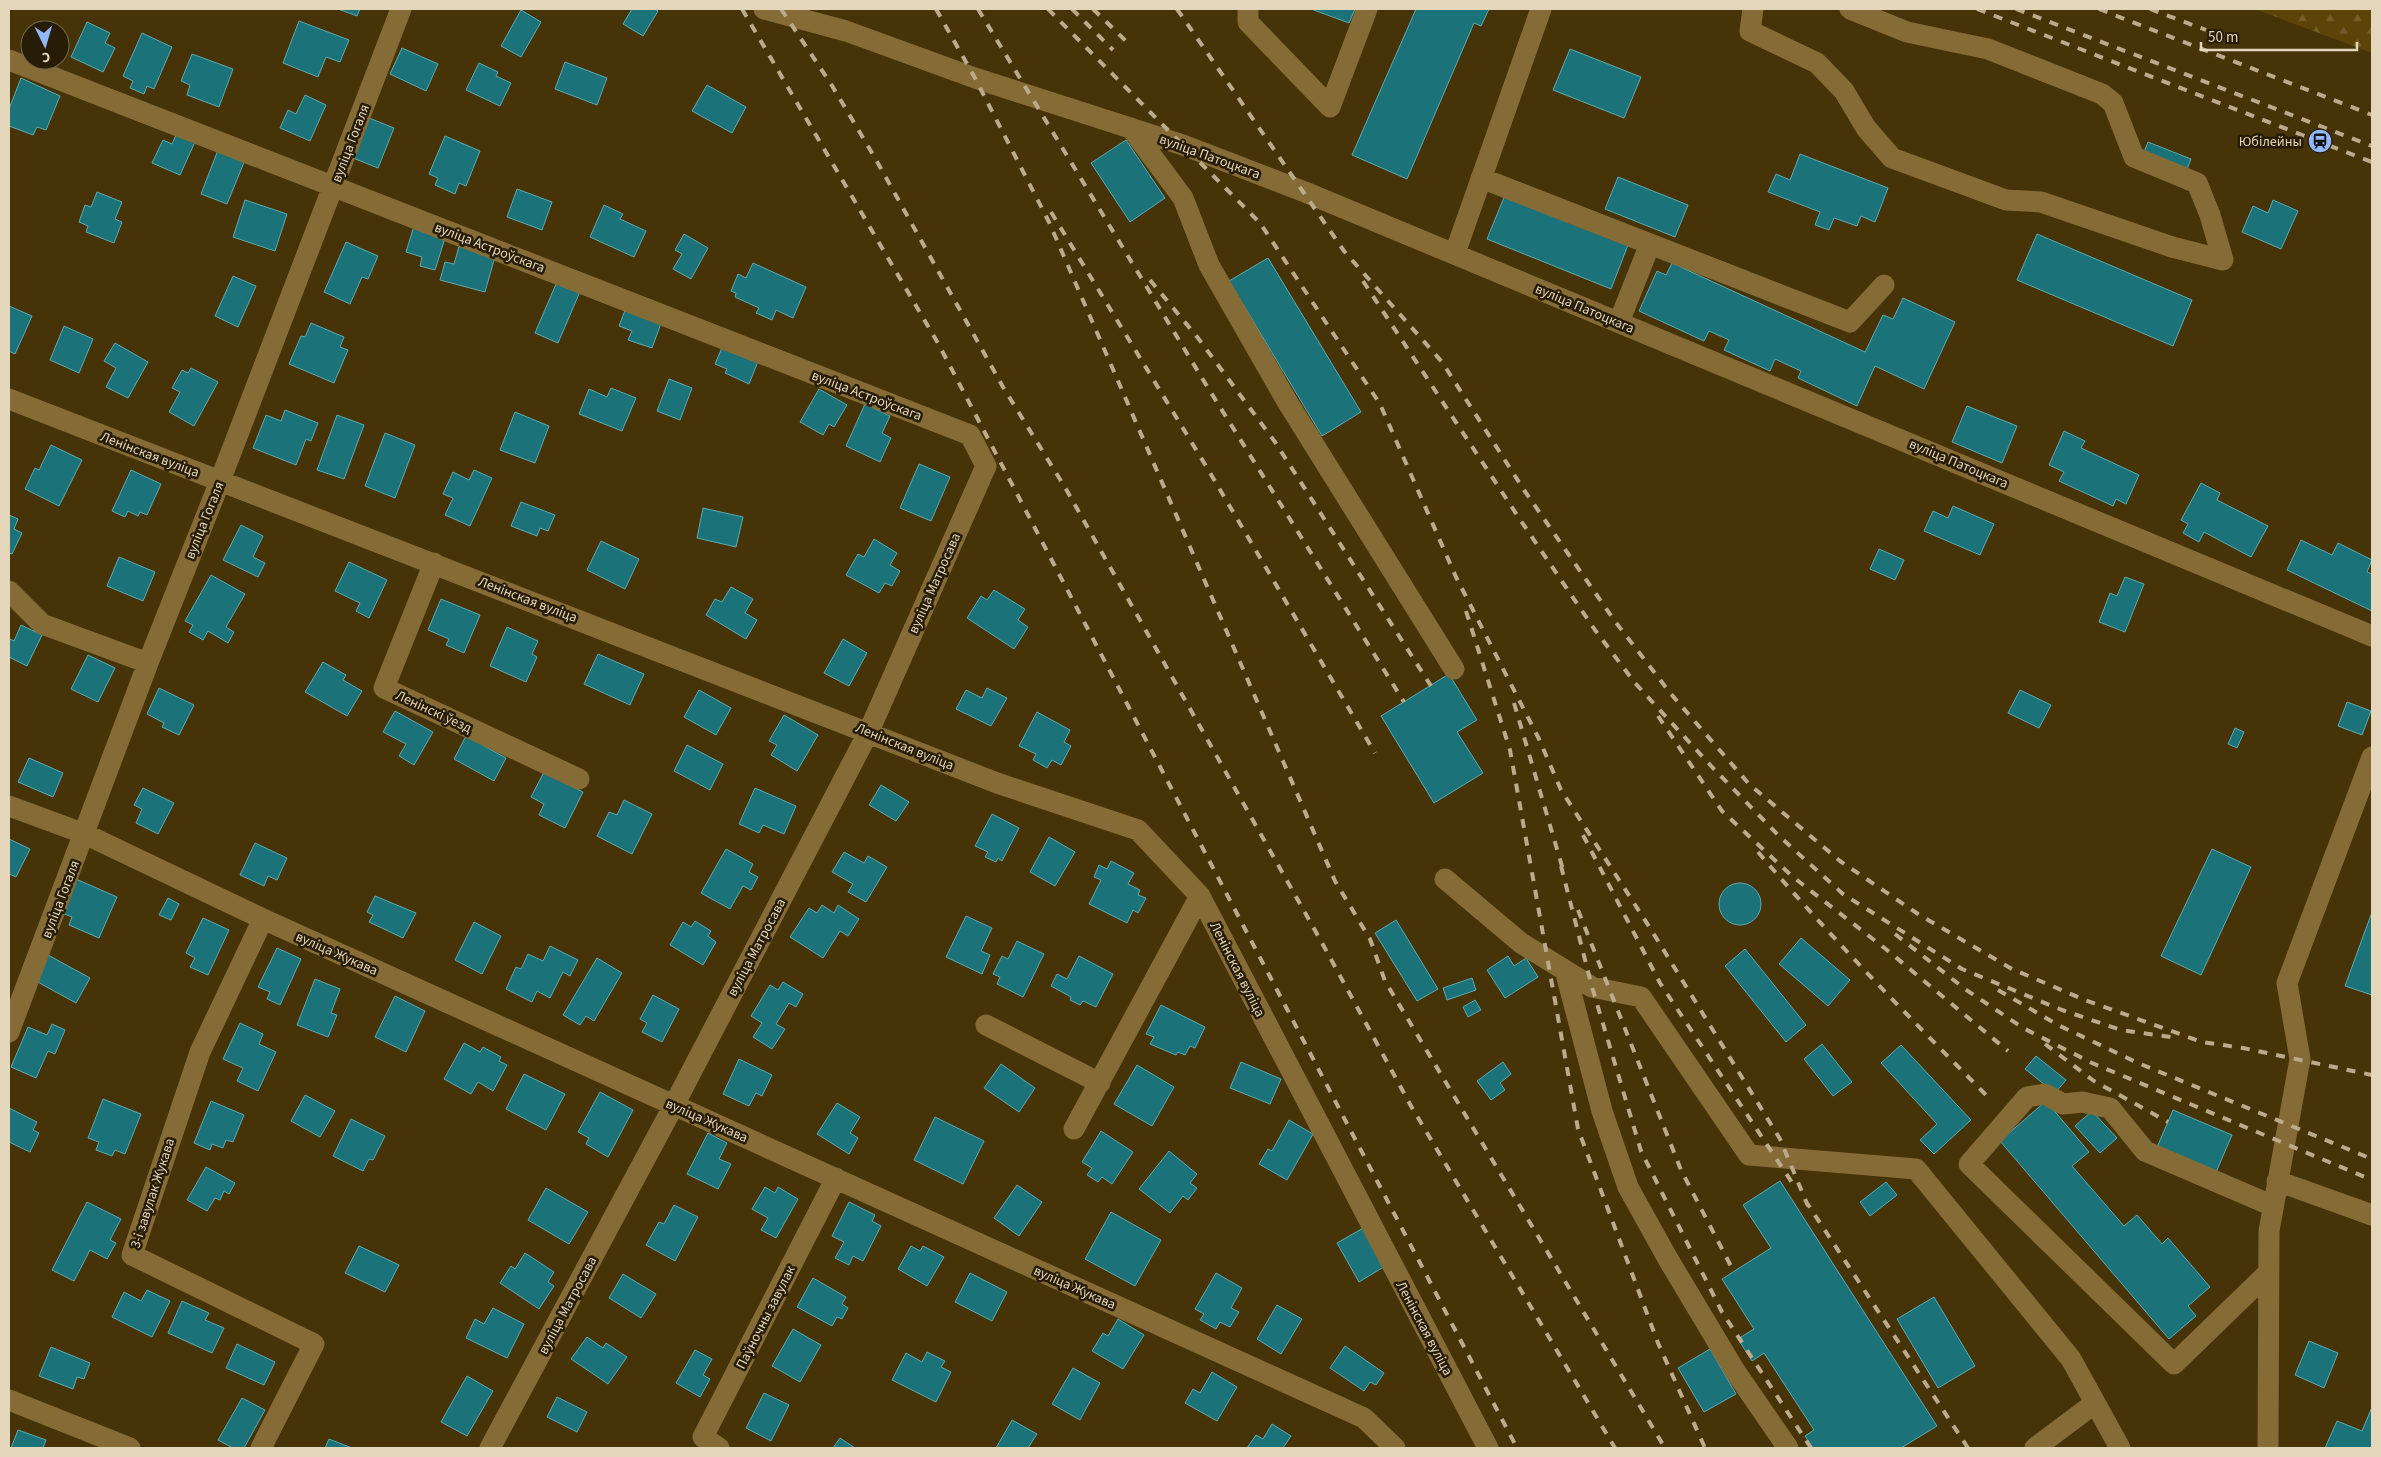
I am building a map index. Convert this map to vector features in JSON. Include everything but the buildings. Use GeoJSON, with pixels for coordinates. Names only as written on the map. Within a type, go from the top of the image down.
{"type":"FeatureCollection","features":[{"type":"Feature","properties":{"kind":"street","name":"вуліца Гогаля"},"geometry":{"type":"LineString","coordinates":[[9,1032],[85,834],[148,662],[220,481],[401,9]]}},
{"type":"Feature","properties":{"kind":"street","name":"вуліца Патоцкага"},"geometry":{"type":"LineString","coordinates":[[764,9],[846,30],[975,78],[1183,145],[1296,188],[2372,636]]}},
{"type":"Feature","properties":{"kind":"street"},"geometry":{"type":"LineString","coordinates":[[1248,9],[1248,22],[1330,107],[1367,9]]}},
{"type":"Feature","properties":{"kind":"street"},"geometry":{"type":"LineString","coordinates":[[1455,253],[1541,9]]}},
{"type":"Feature","properties":{"kind":"street"},"geometry":{"type":"LineString","coordinates":[[1753,9],[1750,31],[1817,63],[1844,91],[1866,128],[1892,158],[2006,200],[2041,202],[2172,247],[2223,260],[2210,216],[2197,184],[2134,157],[2113,103],[2102,94],[1988,50],[1906,32],[1850,9]]}},
{"type":"Feature","properties":{"kind":"street","name":"вуліца Астроўскага"},"geometry":{"type":"LineString","coordinates":[[9,60],[970,435]]}},
{"type":"Feature","properties":{"kind":"street"},"geometry":{"type":"LineString","coordinates":[[1131,128],[1183,198],[1209,265],[1283,394],[1454,670]]}},
{"type":"Feature","properties":{"kind":"street"},"geometry":{"type":"LineString","coordinates":[[1481,178],[1850,322],[1884,285]]}},
{"type":"Feature","properties":{"kind":"street"},"geometry":{"type":"LineString","coordinates":[[1619,322],[1650,244]]}},
{"type":"Feature","properties":{"kind":"street","name":"Ленінская вуліца"},"geometry":{"type":"LineString","coordinates":[[9,399],[869,731],[998,783],[1138,830],[1200,896],[1488,1448]]}},
{"type":"Feature","properties":{"kind":"street","name":"вуліца Матросава"},"geometry":{"type":"LineString","coordinates":[[490,1448],[674,1105],[869,731],[986,466],[970,435]]}},
{"type":"Feature","properties":{"kind":"street","name":"Ленінскі ўезд"},"geometry":{"type":"LineString","coordinates":[[434,563],[384,688],[579,778]]}},
{"type":"Feature","properties":{"kind":"street"},"geometry":{"type":"LineString","coordinates":[[9,591],[42,624],[148,662]]}},
{"type":"Feature","properties":{"kind":"street"},"geometry":{"type":"LineString","coordinates":[[2268,1448],[2269,1231],[2300,1059],[2287,983],[2363,807],[2372,757]]}},
{"type":"Feature","properties":{"kind":"street","name":"вуліца Жукава"},"geometry":{"type":"LineString","coordinates":[[9,806],[85,834],[263,919],[1364,1418],[1395,1448]]}},
{"type":"Feature","properties":{"kind":"street"},"geometry":{"type":"LineString","coordinates":[[1445,879],[1521,943],[1592,986],[1641,997],[1749,1155],[1916,1169],[2071,1359],[2120,1448]]}},
{"type":"Feature","properties":{"kind":"street"},"geometry":{"type":"LineString","coordinates":[[1074,1129],[1200,896]]}},
{"type":"Feature","properties":{"kind":"street","name":"3-і завулак Жукава"},"geometry":{"type":"LineString","coordinates":[[261,1448],[314,1344],[132,1255],[200,1052],[263,919]]}},
{"type":"Feature","properties":{"kind":"street"},"geometry":{"type":"LineString","coordinates":[[1566,970],[1602,1111],[1628,1187],[1668,1259],[1735,1371],[1788,1448]]}},
{"type":"Feature","properties":{"kind":"street"},"geometry":{"type":"LineString","coordinates":[[986,1025],[1100,1083]]}},
{"type":"Feature","properties":{"kind":"street"},"geometry":{"type":"LineString","coordinates":[[2269,1272],[2174,1364],[1969,1164],[2027,1097],[2045,1094],[2063,1104],[2082,1102],[2110,1108],[2145,1151],[2273,1206]]}},
{"type":"Feature","properties":{"kind":"street","name":"Паўночны завулак"},"geometry":{"type":"LineString","coordinates":[[719,1448],[703,1438],[836,1178]]}},
{"type":"Feature","properties":{"kind":"street"},"geometry":{"type":"LineString","coordinates":[[2277,1181],[2372,1215]]}},
{"type":"Feature","properties":{"kind":"street"},"geometry":{"type":"LineString","coordinates":[[9,1400],[94,1442],[130,1448]]}},
{"type":"Feature","properties":{"kind":"street"},"geometry":{"type":"LineString","coordinates":[[2035,1448],[2095,1403]]}},
{"type":"Feature","properties":{"kind":"green space"},"geometry":{"type":"Polygon","coordinates":[[[2255,9],[2372,9],[2372,53],[2255,9]]]}},
{"type":"Feature","properties":{"kind":"railway"},"geometry":{"type":"LineString","coordinates":[[742,9],[939,345],[1517,1448]]}},
{"type":"Feature","properties":{"kind":"railway"},"geometry":{"type":"LineString","coordinates":[[781,9],[831,84],[875,158],[1003,387],[1066,489],[1321,941],[1411,1106],[1615,1448]]}},
{"type":"Feature","properties":{"kind":"railway"},"geometry":{"type":"LineString","coordinates":[[936,9],[975,78],[1049,222],[1335,881],[1370,939],[1385,981],[1665,1448]]}},
{"type":"Feature","properties":{"kind":"railway"},"geometry":{"type":"LineString","coordinates":[[978,9],[1205,383],[1404,702]]}},
{"type":"Feature","properties":{"kind":"railway"},"geometry":{"type":"LineString","coordinates":[[1048,9],[1260,223],[1380,404],[1456,577],[1539,739],[1561,790],[1650,928],[1780,1139],[1808,1206]]}},
{"type":"Feature","properties":{"kind":"railway"},"geometry":{"type":"LineString","coordinates":[[1072,9],[1113,50]]}},
{"type":"Feature","properties":{"kind":"railway"},"geometry":{"type":"LineString","coordinates":[[1093,9],[1126,41]]}},
{"type":"Feature","properties":{"kind":"railway"},"geometry":{"type":"LineString","coordinates":[[1177,9],[1344,251],[1442,362],[1524,490],[1614,620],[1671,694],[1749,784],[1840,861],[1918,914],[2012,969],[2085,1000],[2202,1042],[2243,1048],[2372,1075]]}},
{"type":"Feature","properties":{"kind":"railway"},"geometry":{"type":"LineString","coordinates":[[1977,9],[2372,162]]}},
{"type":"Feature","properties":{"kind":"railway"},"geometry":{"type":"LineString","coordinates":[[2016,9],[2372,146]]}},
{"type":"Feature","properties":{"kind":"railway"},"geometry":{"type":"LineString","coordinates":[[2099,9],[2372,115]]}},
{"type":"Feature","properties":{"kind":"railway"},"geometry":{"type":"LineString","coordinates":[[2150,9],[2206,30]]}},
{"type":"Feature","properties":{"kind":"railway"},"geometry":{"type":"LineString","coordinates":[[1051,212],[1206,466],[1375,753]]}},
{"type":"Feature","properties":{"kind":"railway"},"geometry":{"type":"LineString","coordinates":[[1150,280],[1198,338],[1275,442],[1431,686]]}},
{"type":"Feature","properties":{"kind":"railway"},"geometry":{"type":"LineString","coordinates":[[1363,281],[1595,630],[1635,683],[1779,836],[1843,894],[1962,969],[2062,1010],[2121,1030],[2177,1038]]}},
{"type":"Feature","properties":{"kind":"railway"},"geometry":{"type":"LineString","coordinates":[[1466,611],[1510,750],[1578,1129],[1658,1343],[1705,1448]]}},
{"type":"Feature","properties":{"kind":"railway"},"geometry":{"type":"LineString","coordinates":[[1514,703],[1564,873]]}},
{"type":"Feature","properties":{"kind":"railway"},"geometry":{"type":"LineString","coordinates":[[1658,716],[1722,811],[1793,877],[1887,950],[2008,1051]]}},
{"type":"Feature","properties":{"kind":"railway"},"geometry":{"type":"LineString","coordinates":[[1583,835],[1660,983],[1793,1184]]}},
{"type":"Feature","properties":{"kind":"railway"},"geometry":{"type":"LineString","coordinates":[[1758,852],[1842,946],[1988,1097]]}},
{"type":"Feature","properties":{"kind":"railway"},"geometry":{"type":"LineString","coordinates":[[1561,866],[1592,987],[1641,1151],[1722,1312],[1811,1448]]}},
{"type":"Feature","properties":{"kind":"railway"},"geometry":{"type":"LineString","coordinates":[[1578,910],[1681,1170],[1734,1272]]}},
{"type":"Feature","properties":{"kind":"railway"},"geometry":{"type":"LineString","coordinates":[[1895,934],[1965,989],[2023,1028],[2092,1063],[2372,1180]]}},
{"type":"Feature","properties":{"kind":"railway"},"geometry":{"type":"LineString","coordinates":[[1998,990],[2058,1025],[2138,1063],[2372,1159]]}},
{"type":"Feature","properties":{"kind":"railway"},"geometry":{"type":"LineString","coordinates":[[2045,1044],[2094,1081],[2168,1122]]}},
{"type":"Feature","properties":{"kind":"railway"},"geometry":{"type":"LineString","coordinates":[[1805,1200],[1968,1448]]}},
{"type":"Feature","properties":{"kind":"place","name":"Юбілейны"},"geometry":{"type":"Point","coordinates":[2320,141]}}]}
